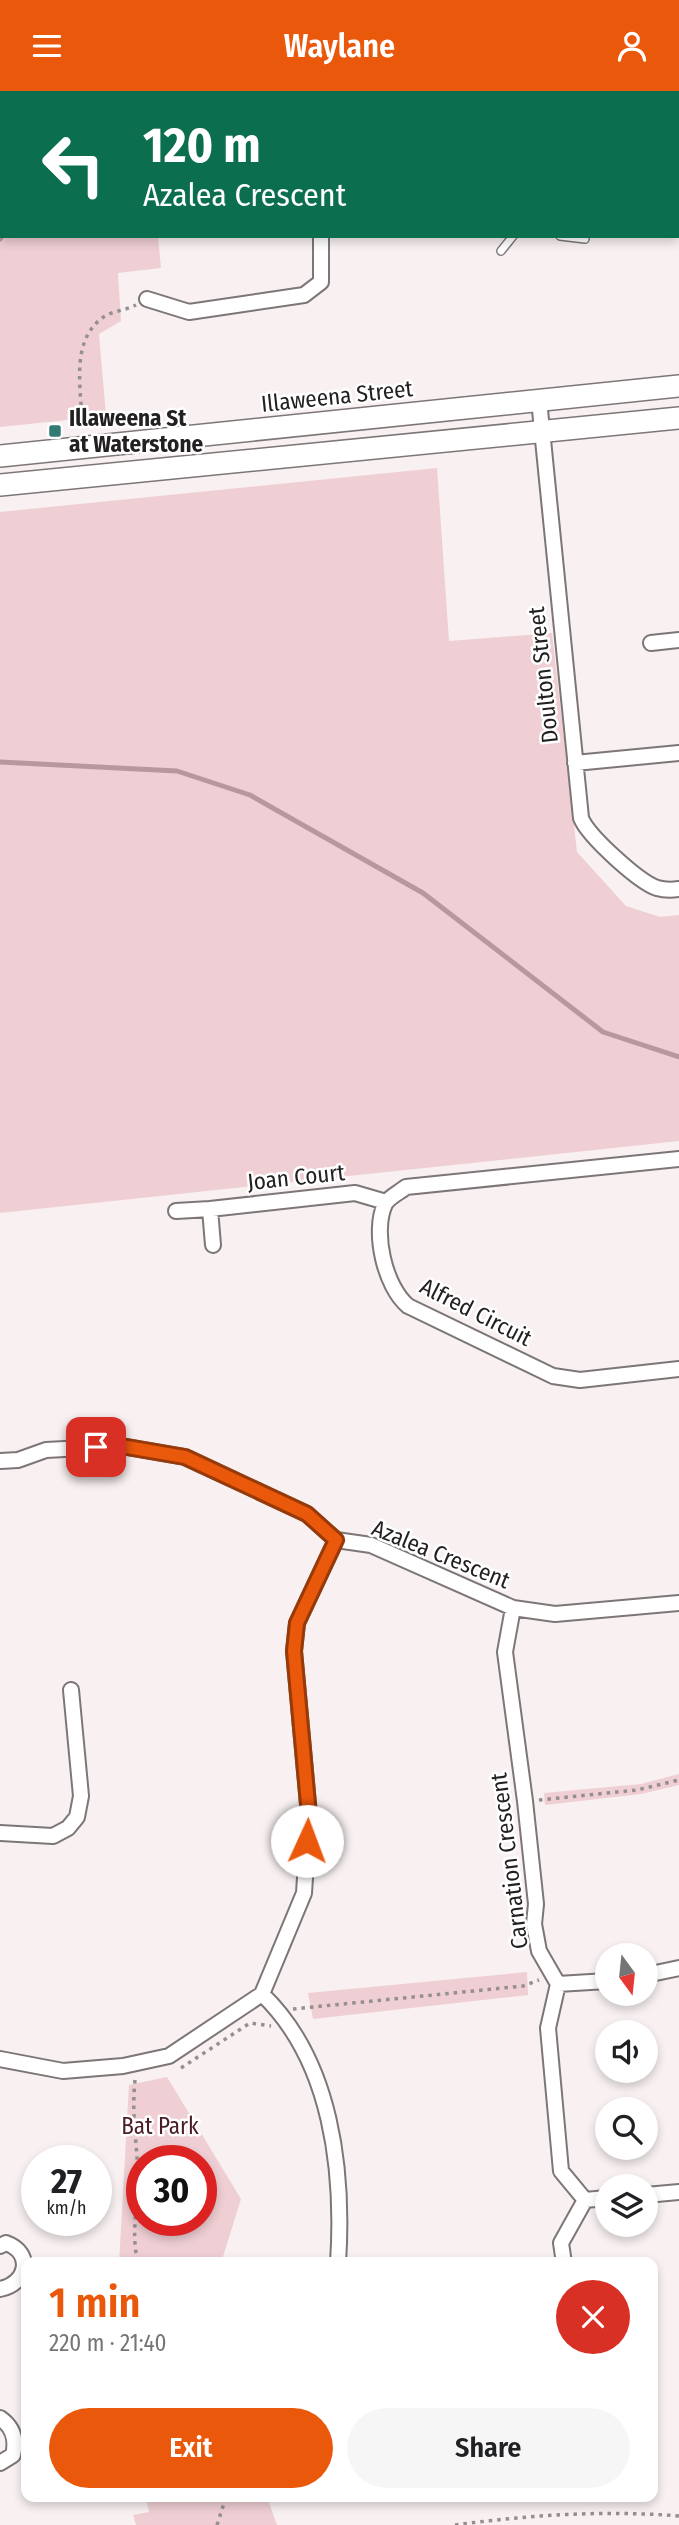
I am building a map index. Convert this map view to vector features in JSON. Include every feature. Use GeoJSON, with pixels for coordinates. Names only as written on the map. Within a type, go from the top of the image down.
{"type":"FeatureCollection","features":[{"type":"Feature","properties":{"kind":"main road","name":"Illaweena Street"},"geometry":{"type":"LineString","coordinates":[[0,456],[679,386]]}},
{"type":"Feature","properties":{"kind":"main road"},"geometry":{"type":"LineString","coordinates":[[0,485],[679,418]]}},
{"type":"Feature","properties":{"kind":"street"},"geometry":{"type":"LineString","coordinates":[[147,299],[189,312],[304,295],[321,282],[321,238]]}},
{"type":"Feature","properties":{"kind":"street","name":"Doulton Street"},"geometry":{"type":"LineString","coordinates":[[539,400],[580,818],[586,831],[656,888],[679,889]]}},
{"type":"Feature","properties":{"kind":"street"},"geometry":{"type":"LineString","coordinates":[[651,643],[679,640]]}},
{"type":"Feature","properties":{"kind":"street"},"geometry":{"type":"LineString","coordinates":[[575,764],[679,753]]}},
{"type":"Feature","properties":{"kind":"street"},"geometry":{"type":"LineString","coordinates":[[386,1202],[406,1187],[679,1159]]}},
{"type":"Feature","properties":{"kind":"street","name":"Joan Court"},"geometry":{"type":"LineString","coordinates":[[176,1211],[355,1193],[386,1202]]}},
{"type":"Feature","properties":{"kind":"street","name":"Alfred Circuit"},"geometry":{"type":"LineString","coordinates":[[386,1202],[380,1223],[388,1282],[396,1296],[408,1306],[553,1376],[580,1380],[679,1369]]}},
{"type":"Feature","properties":{"kind":"street"},"geometry":{"type":"LineString","coordinates":[[210,1209],[213,1245]]}},
{"type":"Feature","properties":{"kind":"street","name":"Azalea Crescent"},"geometry":{"type":"LineString","coordinates":[[0,1461],[18,1460],[46,1450],[121,1446],[185,1457],[307,1514],[336,1540],[371,1545],[513,1608],[555,1614],[679,1603]]}},
{"type":"Feature","properties":{"kind":"street"},"geometry":{"type":"LineString","coordinates":[[0,2059],[63,2071],[123,2066],[169,2056],[262,1994],[304,1892],[309,1815],[294,1651],[297,1623],[336,1540]]}},
{"type":"Feature","properties":{"kind":"street","name":"Carnation Crescent"},"geometry":{"type":"LineString","coordinates":[[513,1608],[505,1652],[525,1801],[539,1951],[558,1984]]}},
{"type":"Feature","properties":{"kind":"street"},"geometry":{"type":"LineString","coordinates":[[0,1833],[53,1836],[68,1828],[77,1817],[81,1796],[71,1689]]}},
{"type":"Feature","properties":{"kind":"street"},"geometry":{"type":"LineString","coordinates":[[658,1972],[679,1968]]}},
{"type":"Feature","properties":{"kind":"street"},"geometry":{"type":"LineString","coordinates":[[585,2200],[561,2171],[548,2028],[558,1984],[595,1982]]}},
{"type":"Feature","properties":{"kind":"street"},"geometry":{"type":"LineString","coordinates":[[262,1994],[284,2015],[314,2074],[333,2133],[341,2211],[338,2257]]}},
{"type":"Feature","properties":{"kind":"street"},"geometry":{"type":"LineString","coordinates":[[658,2194],[679,2192]]}},
{"type":"Feature","properties":{"kind":"street"},"geometry":{"type":"LineString","coordinates":[[585,2200],[595,2199]]}},
{"type":"Feature","properties":{"kind":"street"},"geometry":{"type":"LineString","coordinates":[[563,2257],[561,2243],[585,2200]]}},
{"type":"Feature","properties":{"kind":"street"},"geometry":{"type":"LineString","coordinates":[[0,2246],[6,2243],[17,2247],[24,2257]]}},
{"type":"Feature","properties":{"kind":"street"},"geometry":{"type":"LineString","coordinates":[[0,2289],[11,2287],[21,2279]]}},
{"type":"Feature","properties":{"kind":"street"},"geometry":{"type":"LineString","coordinates":[[0,2418],[12,2431],[15,2446],[13,2455],[0,2463]]}},
{"type":"Feature","properties":{"kind":"lane"},"geometry":{"type":"LineString","coordinates":[[501,251],[511,238]]}},
{"type":"Feature","properties":{"kind":"lane"},"geometry":{"type":"LineString","coordinates":[[577,238],[585,239]]}},
{"type":"Feature","properties":{"kind":"path"},"geometry":{"type":"LineString","coordinates":[[82,422],[81,352],[87,332],[107,315],[129,309],[147,299]]}},
{"type":"Feature","properties":{"kind":"path"},"geometry":{"type":"LineString","coordinates":[[525,1801],[637,1790],[679,1780]]}},
{"type":"Feature","properties":{"kind":"path"},"geometry":{"type":"LineString","coordinates":[[135,2080],[132,2115],[138,2186],[133,2242],[137,2257]]}},
{"type":"Feature","properties":{"kind":"path"},"geometry":{"type":"LineString","coordinates":[[217,2525],[224,2502]]}},
{"type":"Feature","properties":{"kind":"path"},"geometry":{"type":"LineString","coordinates":[[455,2525],[511,2518],[589,2514],[679,2516]]}},
{"type":"Feature","properties":{"kind":"green space"},"geometry":{"type":"Polygon","coordinates":[[[0,238],[158,238],[161,268],[118,273],[121,321],[99,334],[106,416],[0,427],[0,238]]]}},
{"type":"Feature","properties":{"kind":"green space"},"geometry":{"type":"Polygon","coordinates":[[[437,468],[449,641],[552,633],[577,852],[626,906],[660,917],[679,915],[679,1141],[0,1213],[0,512],[437,468]]]}},
{"type":"Feature","properties":{"kind":"green space"},"geometry":{"type":"Polygon","coordinates":[[[679,1774],[679,1785],[641,1794],[545,1805],[544,1793],[641,1784],[679,1774]]]}},
{"type":"Feature","properties":{"kind":"green space"},"geometry":{"type":"Polygon","coordinates":[[[527,1972],[528,1995],[313,2019],[308,1993],[527,1972]]]}},
{"type":"Feature","properties":{"kind":"green space","name":"Bat Park"},"geometry":{"type":"Polygon","coordinates":[[[167,2077],[208,2145],[126,2145],[126,2236],[217,2236],[217,2159],[241,2199],[223,2257],[119,2257],[129,2085],[167,2077]]]}},
{"type":"Feature","properties":{"kind":"green space"},"geometry":{"type":"Polygon","coordinates":[[[147,2502],[269,2502],[277,2525],[136,2525],[133,2515],[149,2512],[147,2502]]]}},
{"type":"Feature","properties":{"kind":"waterway"},"geometry":{"type":"LineString","coordinates":[[0,762],[177,771],[250,795],[423,893],[603,1032],[679,1057]]}},
{"type":"Feature","properties":{"kind":"place","name":"Illaweena St at Waterstone"},"geometry":{"type":"Point","coordinates":[55,431]}},
{"type":"Feature","properties":{"kind":"route"},"geometry":{"type":"LineString","coordinates":[[96,1447],[121,1446],[185,1457],[307,1514],[336,1540],[297,1623],[294,1651],[309,1815],[307,1841]]}}]}
